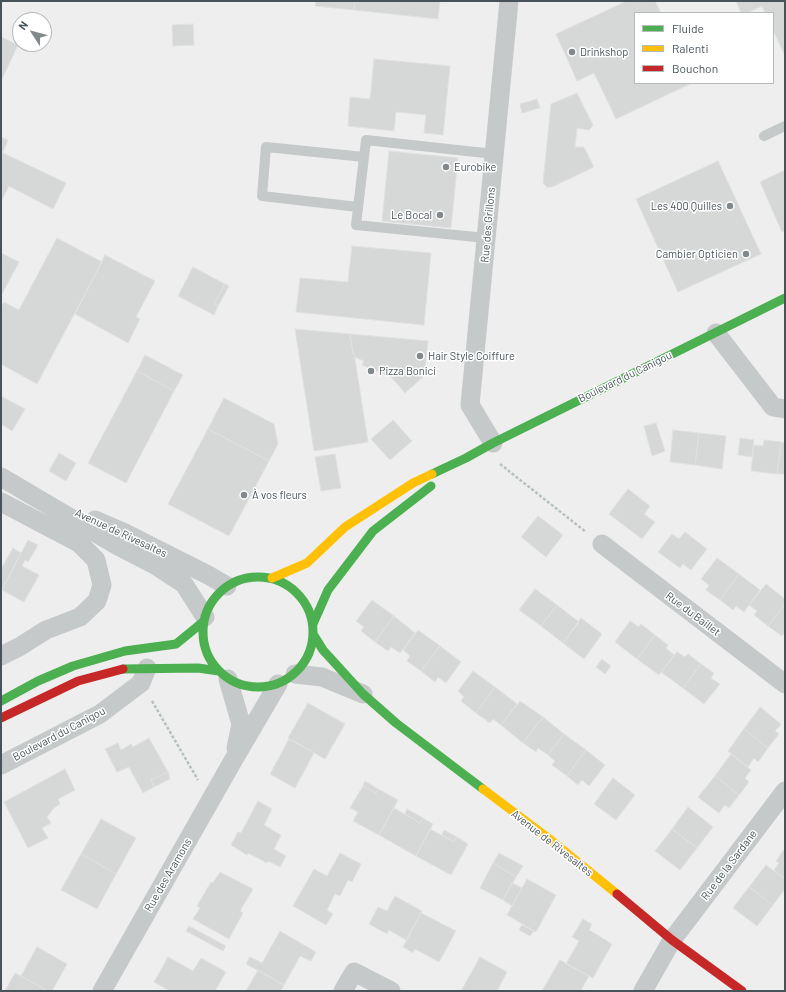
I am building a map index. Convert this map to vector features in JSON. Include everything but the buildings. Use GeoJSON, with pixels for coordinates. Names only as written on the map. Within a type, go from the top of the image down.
{"type":"FeatureCollection","features":[{"type":"Feature","properties":{"kind":"street","name":"Rue des Grillons"},"geometry":{"type":"LineString","coordinates":[[488,446],[470,405],[509,1]]}},
{"type":"Feature","properties":{"kind":"street","name":"Boulevard du Canigou"},"geometry":{"type":"LineString","coordinates":[[272,578],[307,562],[345,527],[413,483],[466,458],[785,298]]}},
{"type":"Feature","properties":{"kind":"street"},"geometry":{"type":"LineString","coordinates":[[716,333],[773,407],[785,409]]}},
{"type":"Feature","properties":{"kind":"street","name":"Boulevard du Canigou"},"geometry":{"type":"LineString","coordinates":[[313,624],[328,590],[374,532],[466,458]]}},
{"type":"Feature","properties":{"kind":"street","name":"Avenue de Rivesaltes"},"geometry":{"type":"LineString","coordinates":[[7,481],[125,533],[227,586]]}},
{"type":"Feature","properties":{"kind":"street","name":"Avenue de Rivesaltes"},"geometry":{"type":"LineString","coordinates":[[7,481],[118,546],[155,565],[184,584],[204,619]]}},
{"type":"Feature","properties":{"kind":"street"},"geometry":{"type":"LineString","coordinates":[[1,502],[78,542],[96,560],[102,585],[97,601],[80,617],[46,630],[19,647],[1,656]]}},
{"type":"Feature","properties":{"kind":"street","name":"Rue du Baillet"},"geometry":{"type":"LineString","coordinates":[[602,544],[785,684]]}},
{"type":"Feature","properties":{"kind":"street"},"geometry":{"type":"LineString","coordinates":[[1,718],[78,681],[120,669],[144,676],[198,668],[223,675],[244,686],[262,688],[278,684],[294,674],[305,662],[311,649],[313,634],[313,624],[308,609],[299,595],[287,585],[272,578],[257,577],[242,579],[227,586],[217,594],[204,619],[203,640],[208,657],[223,675]]}},
{"type":"Feature","properties":{"kind":"street"},"geometry":{"type":"LineString","coordinates":[[1,701],[38,681],[73,666],[125,651],[176,644],[204,619]]}},
{"type":"Feature","properties":{"kind":"street","name":"Avenue de Rivesaltes"},"geometry":{"type":"LineString","coordinates":[[313,634],[323,650],[363,694],[396,723],[547,837],[672,940],[742,991]]}},
{"type":"Feature","properties":{"kind":"street","name":"Avenue de Rivesaltes"},"geometry":{"type":"LineString","coordinates":[[294,674],[322,678],[363,694]]}},
{"type":"Feature","properties":{"kind":"street","name":"Rue des Aramons"},"geometry":{"type":"LineString","coordinates":[[223,675],[241,724],[234,759]]}},
{"type":"Feature","properties":{"kind":"street","name":"Boulevard du Canigou"},"geometry":{"type":"LineString","coordinates":[[1,765],[100,714],[144,676]]}},
{"type":"Feature","properties":{"kind":"street","name":"Rue des Aramons"},"geometry":{"type":"LineString","coordinates":[[102,991],[278,684]]}},
{"type":"Feature","properties":{"kind":"street","name":"Rue de la Sardane"},"geometry":{"type":"LineString","coordinates":[[643,991],[672,940],[785,791]]}},
{"type":"Feature","properties":{"kind":"street"},"geometry":{"type":"LineString","coordinates":[[343,991],[354,972],[391,991]]}},
{"type":"Feature","properties":{"kind":"lane"},"geometry":{"type":"LineString","coordinates":[[764,136],[785,126]]}},
{"type":"Feature","properties":{"kind":"lane"},"geometry":{"type":"LineString","coordinates":[[486,238],[356,225],[366,140],[494,154]]}},
{"type":"Feature","properties":{"kind":"lane"},"geometry":{"type":"LineString","coordinates":[[358,207],[262,196],[266,147],[364,157]]}},
{"type":"Feature","properties":{"kind":"path"},"geometry":{"type":"LineString","coordinates":[[488,446],[602,544]]}},
{"type":"Feature","properties":{"kind":"path"},"geometry":{"type":"LineString","coordinates":[[144,676],[210,801]]}},
{"type":"Feature","properties":{"kind":"traffic: fast"},"geometry":{"type":"LineString","coordinates":[[432,474],[785,298]]}},
{"type":"Feature","properties":{"kind":"traffic: fast"},"geometry":{"type":"LineString","coordinates":[[313,624],[328,590],[373,531],[431,486]]}},
{"type":"Feature","properties":{"kind":"traffic: fast"},"geometry":{"type":"LineString","coordinates":[[258,577],[279,581],[289,586],[297,593],[304,601],[309,611],[313,632],[309,653],[304,663],[297,671],[289,678],[279,683],[258,687],[237,683],[227,678],[219,671],[212,663],[207,653],[203,632],[207,611],[212,601],[219,593],[227,586],[237,581],[258,577]]}},
{"type":"Feature","properties":{"kind":"traffic: fast"},"geometry":{"type":"LineString","coordinates":[[1,701],[38,681],[73,666],[125,651],[176,644],[203,622]]}},
{"type":"Feature","properties":{"kind":"traffic: fast"},"geometry":{"type":"LineString","coordinates":[[313,634],[323,650],[363,694],[396,723],[483,789]]}},
{"type":"Feature","properties":{"kind":"traffic: fast"},"geometry":{"type":"LineString","coordinates":[[123,669],[198,668],[219,671]]}},
{"type":"Feature","properties":{"kind":"traffic: slow"},"geometry":{"type":"LineString","coordinates":[[272,578],[307,563],[345,527],[413,483],[432,474]]}},
{"type":"Feature","properties":{"kind":"traffic: slow"},"geometry":{"type":"LineString","coordinates":[[483,789],[547,837],[617,894]]}},
{"type":"Feature","properties":{"kind":"traffic: jam"},"geometry":{"type":"LineString","coordinates":[[1,718],[78,681],[123,669]]}},
{"type":"Feature","properties":{"kind":"traffic: jam"},"geometry":{"type":"LineString","coordinates":[[617,894],[672,940],[742,991]]}},
{"type":"Feature","properties":{"kind":"place","name":"Drinkshop"},"geometry":{"type":"Point","coordinates":[572,52]}},
{"type":"Feature","properties":{"kind":"place","name":"Eurobike"},"geometry":{"type":"Point","coordinates":[446,167]}},
{"type":"Feature","properties":{"kind":"place","name":"Les 400 Quilles"},"geometry":{"type":"Point","coordinates":[730,206]}},
{"type":"Feature","properties":{"kind":"place","name":"Le Bocal"},"geometry":{"type":"Point","coordinates":[440,215]}},
{"type":"Feature","properties":{"kind":"place","name":"Cambier Opticien"},"geometry":{"type":"Point","coordinates":[746,254]}},
{"type":"Feature","properties":{"kind":"place","name":"Hair Style Coiffure"},"geometry":{"type":"Point","coordinates":[420,356]}},
{"type":"Feature","properties":{"kind":"place","name":"Pizza Bonici"},"geometry":{"type":"Point","coordinates":[371,371]}},
{"type":"Feature","properties":{"kind":"place","name":"À vos fleurs"},"geometry":{"type":"Point","coordinates":[244,495]}}]}
